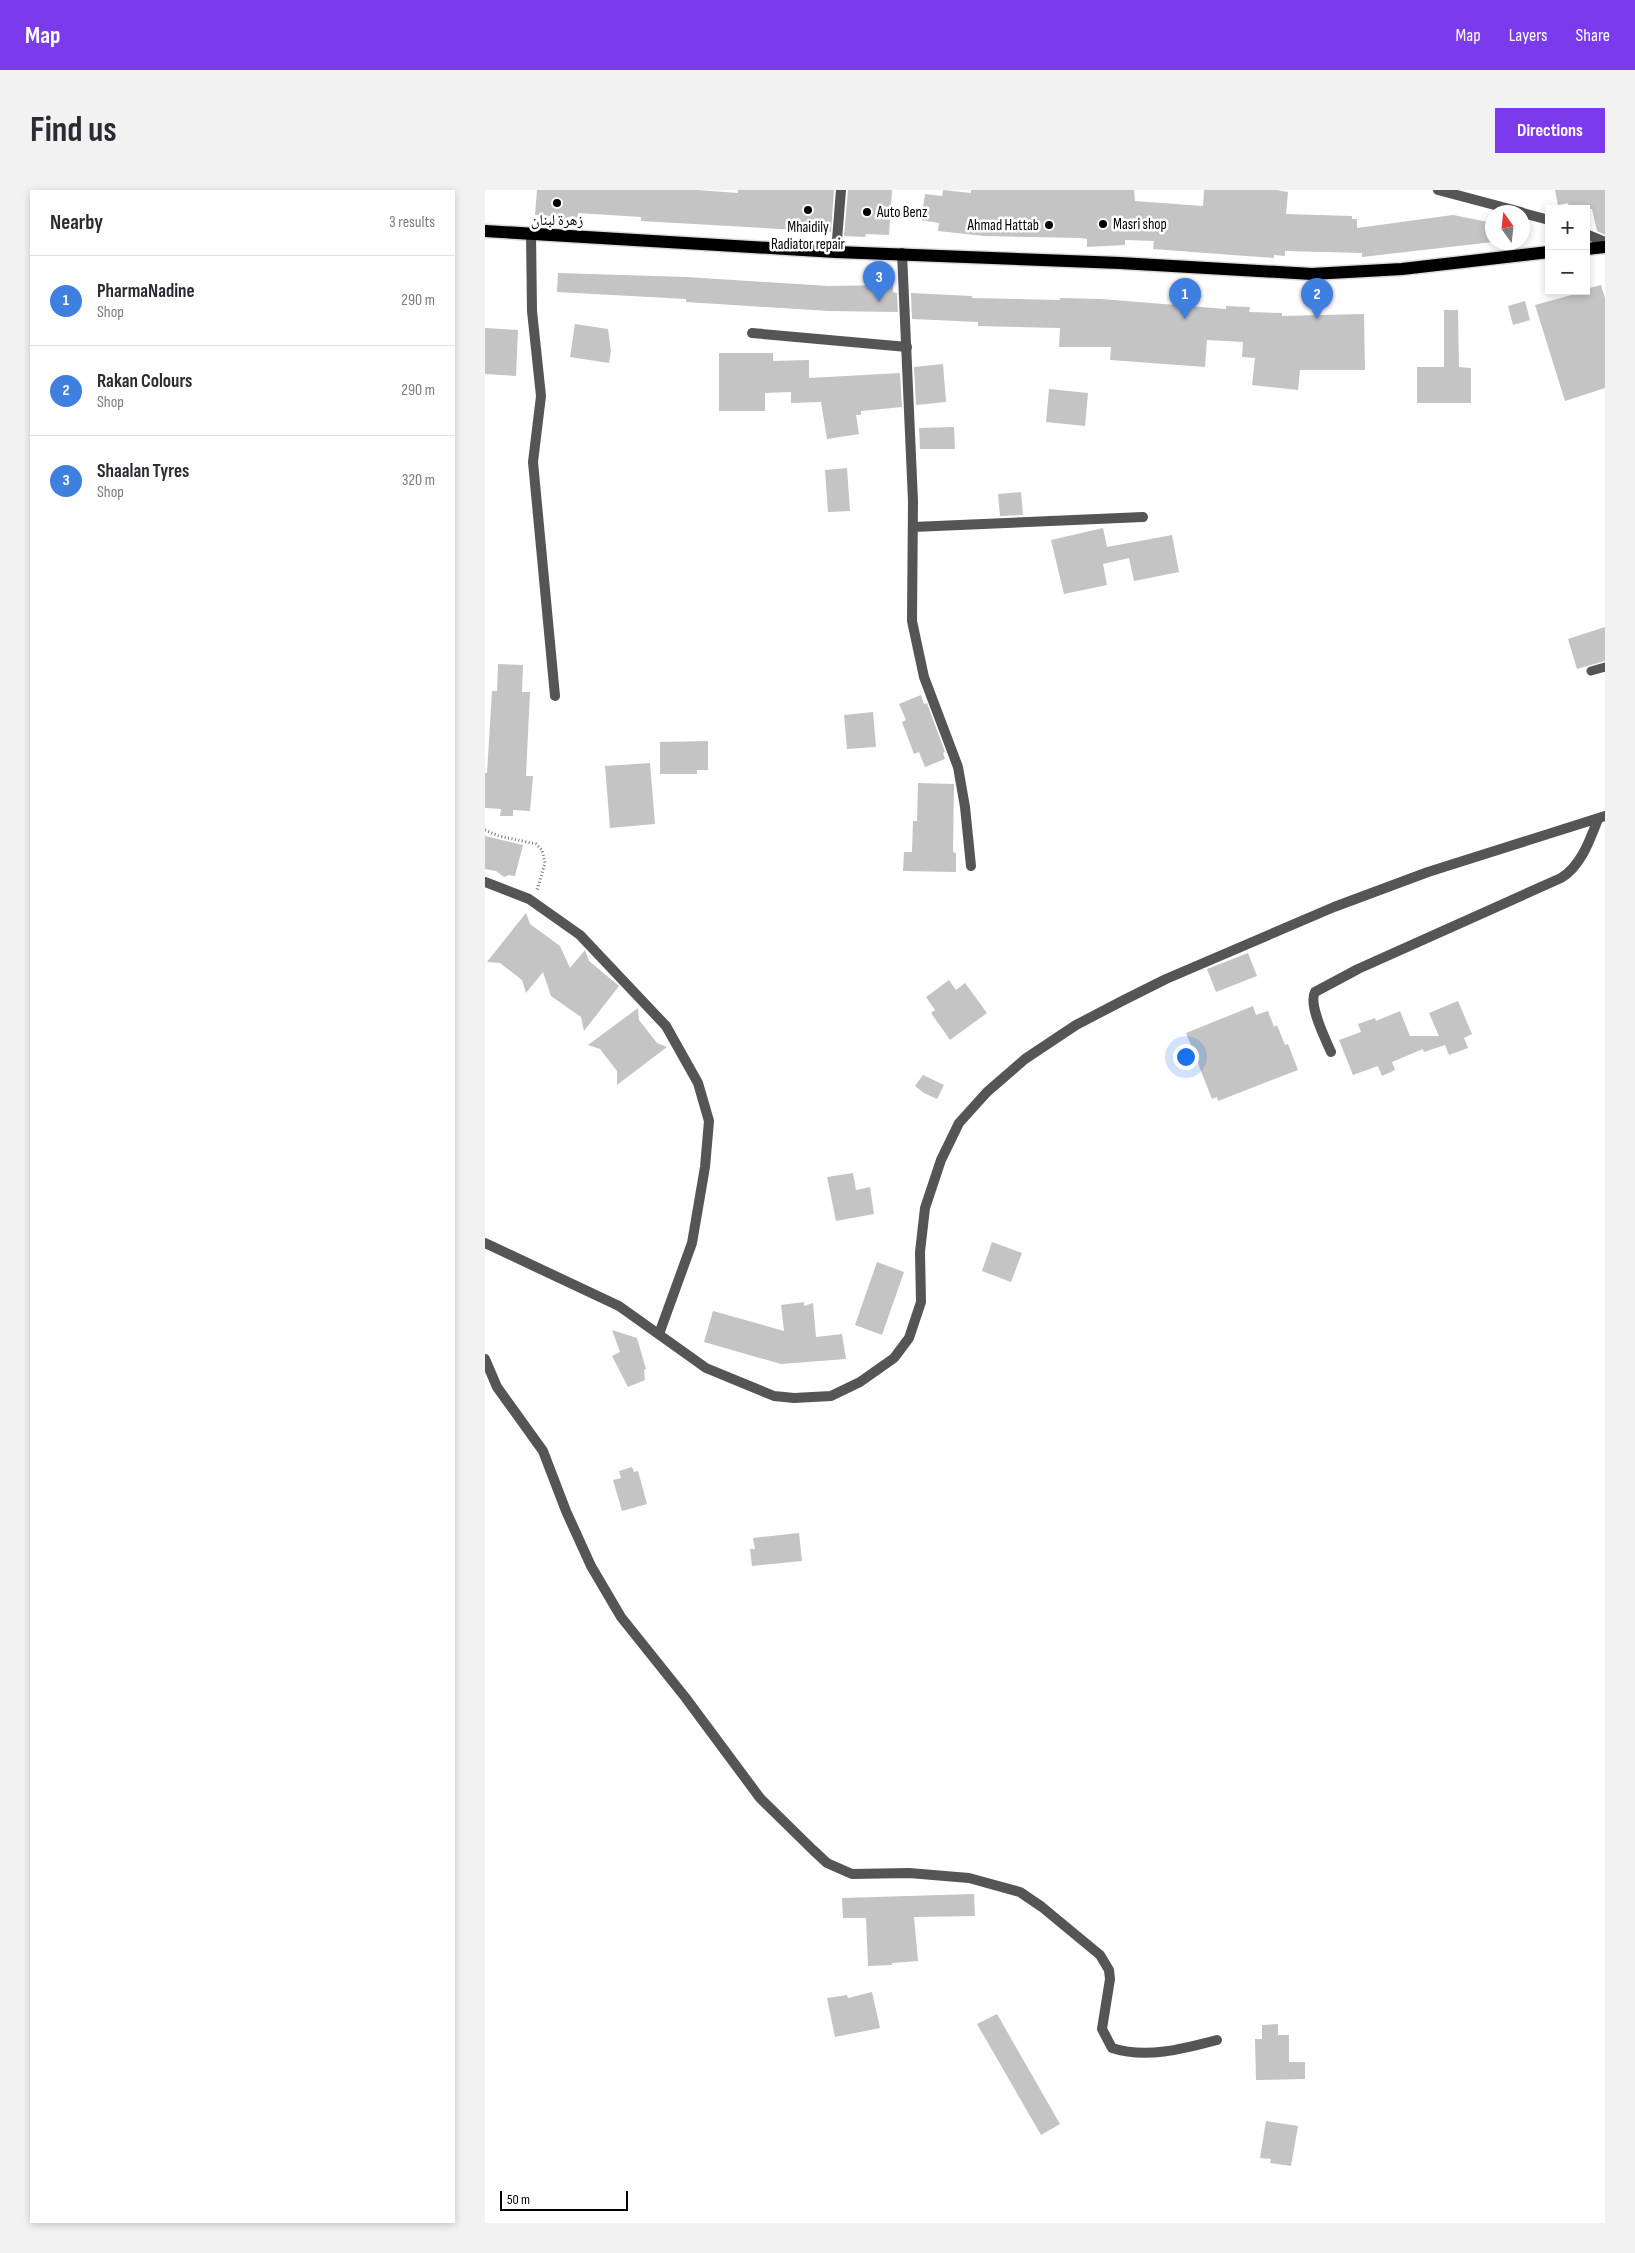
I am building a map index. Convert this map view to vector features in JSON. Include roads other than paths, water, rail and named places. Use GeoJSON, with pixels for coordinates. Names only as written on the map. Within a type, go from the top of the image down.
{"type":"FeatureCollection","features":[{"type":"Feature","properties":{"kind":"main road"},"geometry":{"type":"LineString","coordinates":[[485,231],[836,252],[902,253],[1312,274],[1401,269],[1545,252]]}},
{"type":"Feature","properties":{"kind":"main road"},"geometry":{"type":"LineString","coordinates":[[1590,248],[1605,246]]}},
{"type":"Feature","properties":{"kind":"street"},"geometry":{"type":"LineString","coordinates":[[836,252],[841,190]]}},
{"type":"Feature","properties":{"kind":"street"},"geometry":{"type":"LineString","coordinates":[[1438,190],[1493,205]]}},
{"type":"Feature","properties":{"kind":"street"},"geometry":{"type":"LineString","coordinates":[[1530,215],[1545,219]]}},
{"type":"Feature","properties":{"kind":"street"},"geometry":{"type":"LineString","coordinates":[[531,233],[532,311],[541,396],[533,462],[555,696]]}},
{"type":"Feature","properties":{"kind":"street"},"geometry":{"type":"LineString","coordinates":[[1590,236],[1605,242]]}},
{"type":"Feature","properties":{"kind":"street"},"geometry":{"type":"LineString","coordinates":[[902,253],[913,527],[911,621],[924,677],[958,767],[965,807],[971,866]]}},
{"type":"Feature","properties":{"kind":"street"},"geometry":{"type":"LineString","coordinates":[[752,333],[907,347]]}},
{"type":"Feature","properties":{"kind":"street"},"geometry":{"type":"LineString","coordinates":[[913,527],[1143,517]]}},
{"type":"Feature","properties":{"kind":"street"},"geometry":{"type":"LineString","coordinates":[[1331,1052],[1314,1009],[1312,996],[1315,992],[1358,969],[1561,878],[1571,871],[1602,818]]}},
{"type":"Feature","properties":{"kind":"street"},"geometry":{"type":"LineString","coordinates":[[485,1243],[619,1306],[706,1368],[774,1396],[794,1398],[831,1396],[860,1382],[894,1358],[909,1338],[921,1302],[920,1252],[925,1208],[941,1160],[959,1123],[987,1092],[1025,1059],[1076,1024],[1166,979],[1334,907],[1428,872],[1602,818]]}},
{"type":"Feature","properties":{"kind":"street"},"geometry":{"type":"LineString","coordinates":[[485,882],[529,898],[580,935],[666,1026],[698,1083],[709,1121],[705,1167],[692,1243],[659,1334]]}},
{"type":"Feature","properties":{"kind":"street"},"geometry":{"type":"LineString","coordinates":[[485,1359],[497,1386],[543,1451],[566,1511],[587,1557],[621,1618],[685,1697],[760,1798],[813,1850],[827,1863],[852,1874],[909,1873],[969,1878],[1020,1892],[1042,1906],[1100,1955],[1105,1963],[1110,1979],[1102,2029],[1111,2048],[1127,2053],[1153,2053],[1217,2040]]}},
{"type":"Feature","properties":{"kind":"lane"},"geometry":{"type":"LineString","coordinates":[[1591,671],[1605,667]]}},
{"type":"Feature","properties":{"kind":"place","name":"زهرة لبنان"},"geometry":{"type":"Point","coordinates":[557,203]}},
{"type":"Feature","properties":{"kind":"place","name":"Mhaidily Radiator repair"},"geometry":{"type":"Point","coordinates":[808,210]}},
{"type":"Feature","properties":{"kind":"place","name":"Auto Benz"},"geometry":{"type":"Point","coordinates":[867,212]}},
{"type":"Feature","properties":{"kind":"place","name":"Masri shop"},"geometry":{"type":"Point","coordinates":[1103,224]}},
{"type":"Feature","properties":{"kind":"place","name":"Ahmad Hattab"},"geometry":{"type":"Point","coordinates":[1049,225]}},
{"type":"Feature","properties":{"kind":"place","name":"Shaalan Tyres"},"geometry":{"type":"Point","coordinates":[879,302]}},
{"type":"Feature","properties":{"kind":"place","name":"PharmaNadine"},"geometry":{"type":"Point","coordinates":[1185,319]}},
{"type":"Feature","properties":{"kind":"place","name":"Rakan Colours"},"geometry":{"type":"Point","coordinates":[1317,319]}}]}
